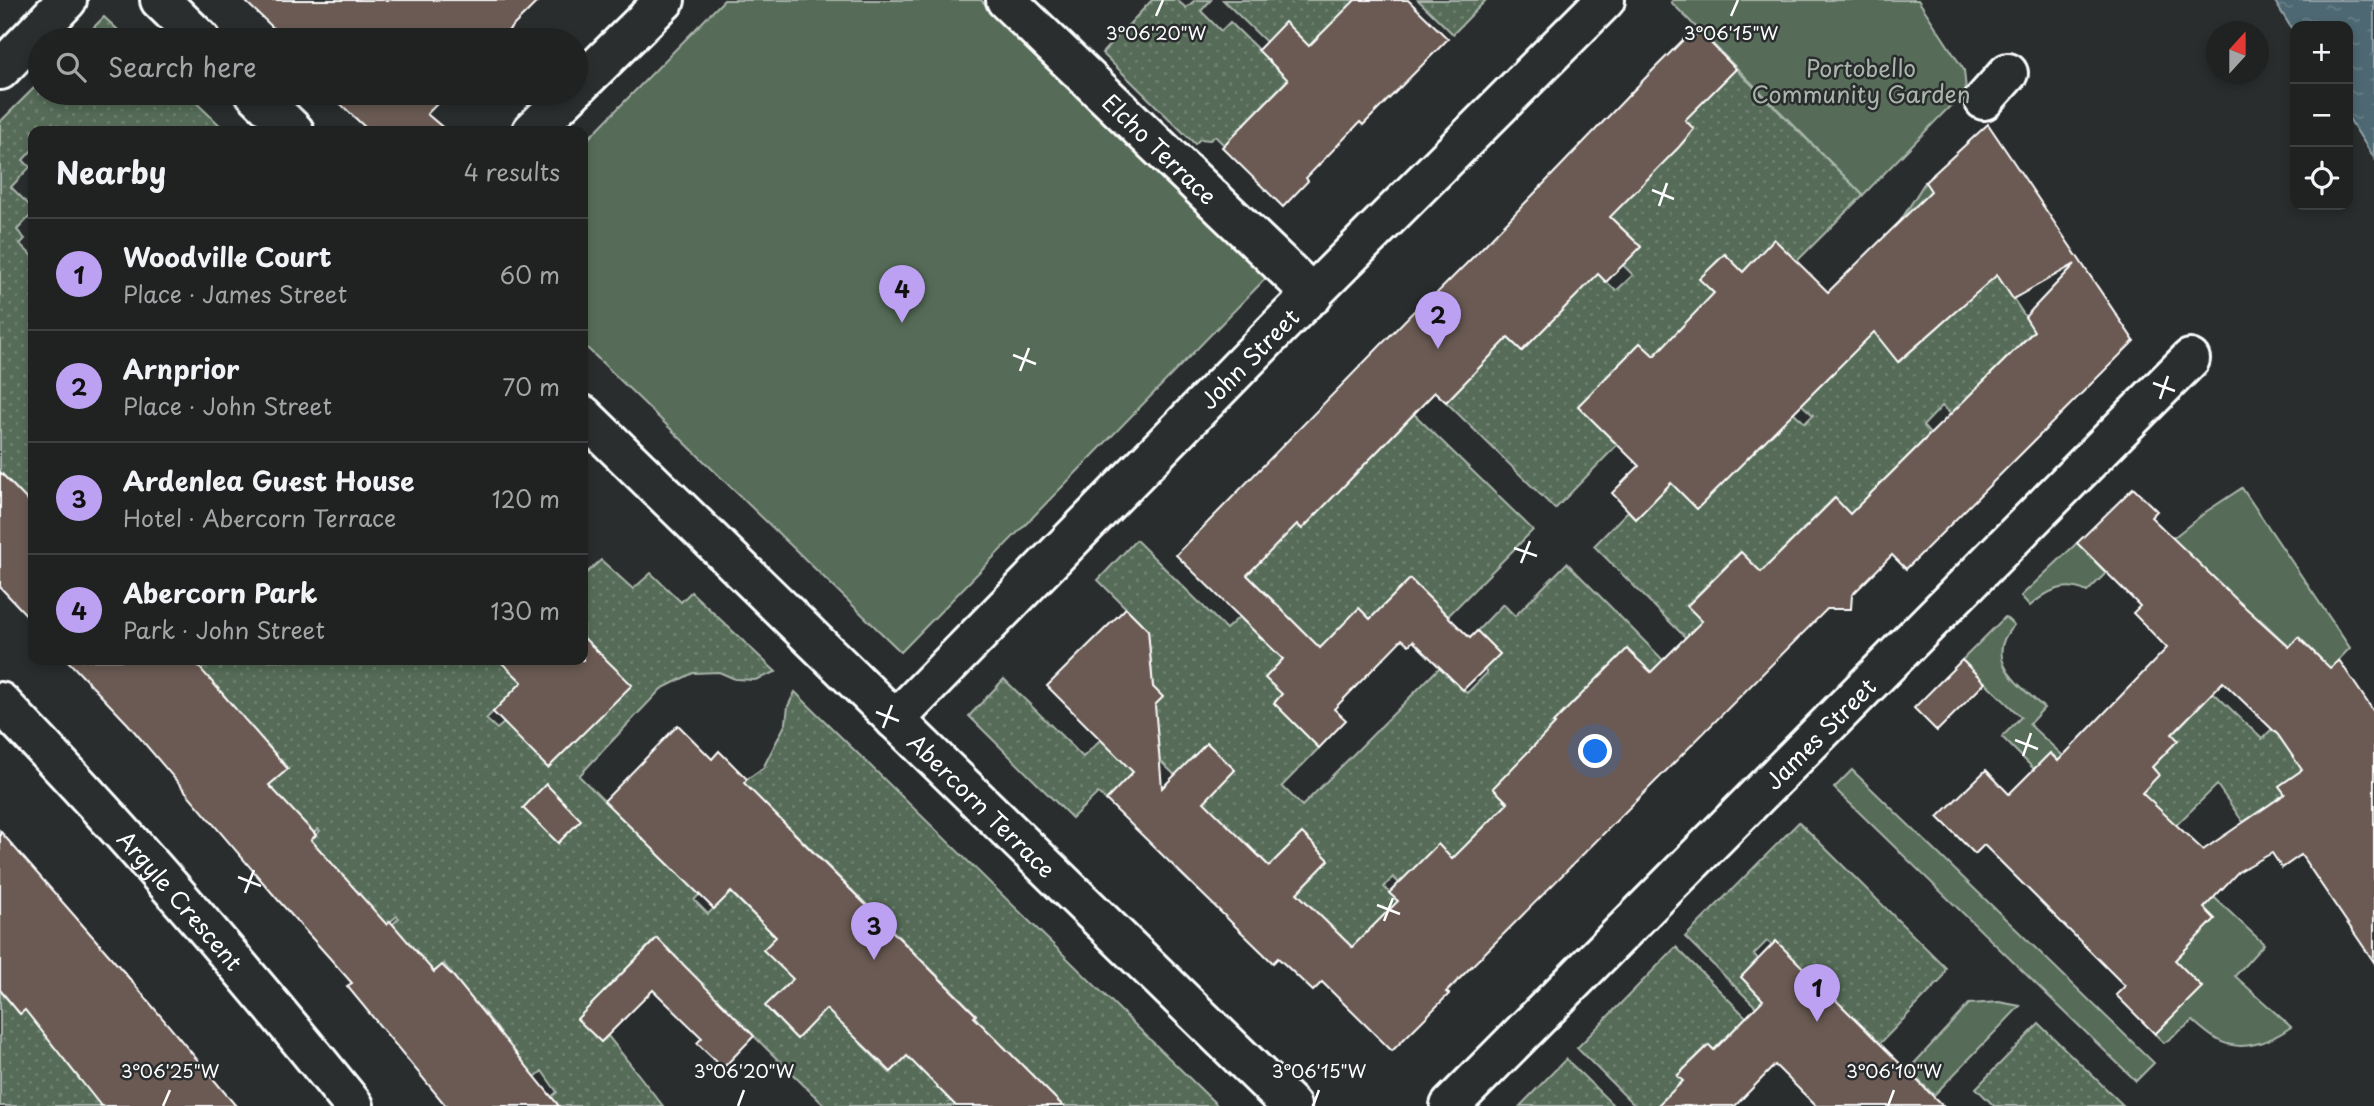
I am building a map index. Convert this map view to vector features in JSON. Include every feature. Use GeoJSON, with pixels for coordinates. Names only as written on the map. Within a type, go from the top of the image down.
{"type":"FeatureCollection","features":[{"type":"Feature","properties":{"kind":"street"},"geometry":{"type":"LineString","coordinates":[[40,28],[67,0]]}},
{"type":"Feature","properties":{"kind":"street"},"geometry":{"type":"LineString","coordinates":[[160,0],[189,28]]}},
{"type":"Feature","properties":{"kind":"street"},"geometry":{"type":"LineString","coordinates":[[588,76],[666,0]]}},
{"type":"Feature","properties":{"kind":"street","name":"Elcho Terrace"},"geometry":{"type":"LineString","coordinates":[[1006,0],[1313,295]]}},
{"type":"Feature","properties":{"kind":"street","name":"John Street"},"geometry":{"type":"LineString","coordinates":[[895,720],[1605,0]]}},
{"type":"Feature","properties":{"kind":"street"},"geometry":{"type":"LineString","coordinates":[[0,70],[28,41]]}},
{"type":"Feature","properties":{"kind":"street"},"geometry":{"type":"LineString","coordinates":[[267,105],[289,126]]}},
{"type":"Feature","properties":{"kind":"street"},"geometry":{"type":"LineString","coordinates":[[537,126],[559,105]]}},
{"type":"Feature","properties":{"kind":"street","name":"James Street"},"geometry":{"type":"LineString","coordinates":[[1450,1106],[2180,369]]}},
{"type":"Feature","properties":{"kind":"street","name":"Abercorn Terrace"},"geometry":{"type":"LineString","coordinates":[[588,420],[1291,1106]]}},
{"type":"Feature","properties":{"kind":"street","name":"Argyle Crescent"},"geometry":{"type":"LineString","coordinates":[[0,702],[97,806],[354,1106]]}},
{"type":"Feature","properties":{"kind":"green space"},"geometry":{"type":"Polygon","coordinates":[[[724,0],[981,0],[1269,275],[901,652],[588,349],[588,139],[724,0]]]}},
{"type":"Feature","properties":{"kind":"green space"},"geometry":{"type":"Polygon","coordinates":[[[1152,0],[1177,0],[1186,8],[1195,0],[1211,0],[1201,11],[1221,31],[1230,22],[1288,79],[1224,145],[1215,136],[1210,140],[1200,139],[1195,144],[1102,53],[1152,0]]]}},
{"type":"Feature","properties":{"kind":"green space"},"geometry":{"type":"Polygon","coordinates":[[[1223,0],[1372,0],[1325,62],[1285,23],[1323,97],[1223,0]]]}},
{"type":"Feature","properties":{"kind":"green space"},"geometry":{"type":"Polygon","coordinates":[[[1418,0],[1486,0],[1453,34],[1418,0]]]}},
{"type":"Feature","properties":{"kind":"green space","name":"Portobello Community Garden"},"geometry":{"type":"Polygon","coordinates":[[[1918,0],[1964,70],[1966,90],[1863,195],[1671,2],[1918,0]]]}},
{"type":"Feature","properties":{"kind":"green space"},"geometry":{"type":"Polygon","coordinates":[[[104,17],[116,28],[93,28],[104,17]]]}},
{"type":"Feature","properties":{"kind":"green space"},"geometry":{"type":"Polygon","coordinates":[[[1736,69],[1863,195],[1797,261],[1774,240],[1743,272],[1724,254],[1700,279],[1717,297],[1674,377],[1640,343],[1578,406],[1617,445],[1555,509],[1446,402],[1491,355],[1474,305],[1522,351],[1584,288],[1568,244],[1616,291],[1633,275],[1623,265],[1641,246],[1602,209],[1615,196],[1571,154],[1581,144],[1633,194],[1678,146],[1627,97],[1635,88],[1685,138],[1685,120],[1736,69]]]}},
{"type":"Feature","properties":{"kind":"green space"},"geometry":{"type":"Polygon","coordinates":[[[28,94],[28,105],[199,105],[221,126],[28,126],[28,154],[23,160],[28,169],[11,187],[28,204],[28,218],[17,230],[25,239],[20,244],[28,252],[27,500],[0,472],[0,122],[28,94]]]}},
{"type":"Feature","properties":{"kind":"green space"},"geometry":{"type":"Polygon","coordinates":[[[1925,182],[1957,227],[1963,223],[2034,330],[1951,414],[1942,406],[1923,426],[1930,434],[1850,514],[1834,498],[1775,558],[1776,588],[1740,552],[1687,605],[1702,621],[1686,638],[1594,546],[1628,511],[1636,519],[1671,483],[1793,412],[1805,423],[1813,415],[1801,404],[1889,317],[1891,353],[1899,362],[1963,305],[1896,228],[1925,182]]]}},
{"type":"Feature","properties":{"kind":"green space"},"geometry":{"type":"Polygon","coordinates":[[[1414,414],[1533,530],[1448,616],[1410,579],[1370,619],[1360,609],[1314,654],[1281,608],[1247,575],[1251,479],[1302,529],[1414,414]]]}},
{"type":"Feature","properties":{"kind":"green space"},"geometry":{"type":"Polygon","coordinates":[[[2242,488],[2350,648],[2282,719],[2328,666],[2299,637],[2289,647],[2260,619],[2168,542],[2242,488]]]}},
{"type":"Feature","properties":{"kind":"green space"},"geometry":{"type":"Polygon","coordinates":[[[1136,540],[1226,629],[1239,617],[1283,659],[1265,678],[1282,694],[1274,703],[1319,748],[1282,786],[1302,806],[1440,667],[1467,693],[1487,673],[1484,669],[1500,654],[1477,631],[1503,604],[1515,616],[1567,563],[1672,669],[1576,699],[1554,723],[1562,730],[1537,743],[1493,788],[1520,816],[1488,822],[1468,843],[1465,872],[1438,845],[1422,914],[1473,965],[1447,992],[1392,938],[1386,914],[1365,934],[1378,948],[1366,961],[1293,889],[1302,888],[1329,860],[1302,833],[1274,861],[1274,871],[1246,843],[1199,891],[1179,872],[1225,825],[1199,798],[1209,797],[1235,770],[1207,743],[1181,770],[1180,780],[1152,753],[1106,800],[1098,793],[1072,818],[969,716],[1004,679],[1083,757],[1153,687],[1148,630],[1098,580],[1136,540]],[[1393,877],[1384,887],[1406,910],[1416,900],[1393,877]]]}},
{"type":"Feature","properties":{"kind":"green space"},"geometry":{"type":"Polygon","coordinates":[[[2077,543],[2106,573],[2087,592],[2071,587],[2057,589],[2030,606],[2021,596],[2077,543]]]}},
{"type":"Feature","properties":{"kind":"green space"},"geometry":{"type":"Polygon","coordinates":[[[601,560],[633,589],[651,573],[681,602],[691,592],[776,672],[755,680],[735,679],[719,672],[693,673],[661,689],[579,776],[673,869],[698,829],[747,779],[763,768],[786,723],[788,706],[795,692],[1218,1106],[1061,1106],[938,1088],[956,1106],[825,1106],[655,939],[578,1019],[601,1042],[608,1036],[663,1106],[541,1106],[557,1092],[542,1071],[519,1091],[483,1046],[500,1032],[480,1007],[462,1021],[438,993],[455,978],[444,964],[426,978],[398,944],[352,983],[344,973],[399,918],[397,916],[386,925],[311,840],[320,831],[318,829],[314,833],[267,787],[288,769],[266,743],[256,751],[228,700],[217,687],[180,718],[166,702],[206,665],[504,665],[522,682],[486,719],[497,729],[504,723],[631,685],[588,642],[588,572],[601,560]],[[546,785],[523,808],[558,843],[546,785]],[[788,826],[750,842],[694,900],[708,914],[730,892],[776,937],[794,978],[773,998],[788,1014],[780,1022],[796,1038],[826,1009],[881,1024],[861,1044],[890,1073],[910,1053],[925,1067],[976,1014],[851,889],[814,926],[809,922],[846,884],[788,826]]]}},
{"type":"Feature","properties":{"kind":"green space"},"geometry":{"type":"Polygon","coordinates":[[[2005,617],[2014,625],[2001,650],[2003,661],[2015,681],[2044,708],[2029,724],[2264,944],[2235,976],[2291,1027],[2274,1037],[2245,1046],[2235,1046],[2216,1039],[2193,1021],[2164,1043],[2155,1034],[2202,987],[2175,960],[2215,919],[2051,753],[2034,769],[2002,737],[2021,717],[1962,660],[2005,617]]]}},
{"type":"Feature","properties":{"kind":"green space"},"geometry":{"type":"Polygon","coordinates":[[[2213,692],[2262,739],[2294,707],[2302,770],[2279,786],[2285,794],[2243,822],[2217,785],[2157,844],[2128,807],[2159,775],[2152,767],[2178,740],[2172,735],[2213,692]]]}},
{"type":"Feature","properties":{"kind":"green space"},"geometry":{"type":"Polygon","coordinates":[[[1852,770],[2154,1063],[2136,1081],[1834,788],[1852,770]]]}},
{"type":"Feature","properties":{"kind":"green space"},"geometry":{"type":"Polygon","coordinates":[[[1799,822],[1946,968],[1942,979],[1820,1106],[1816,1106],[1809,1099],[1872,1036],[1776,941],[1772,945],[1767,941],[1754,954],[1758,959],[1741,977],[1765,1002],[1758,1009],[1685,937],[1799,822]]]}},
{"type":"Feature","properties":{"kind":"green space"},"geometry":{"type":"Polygon","coordinates":[[[1676,947],[1746,1017],[1714,1050],[1708,1045],[1678,1075],[1683,1081],[1657,1106],[1635,1106],[1577,1048],[1676,947]]]}},
{"type":"Feature","properties":{"kind":"green space"},"geometry":{"type":"Polygon","coordinates":[[[123,971],[141,992],[63,1058],[80,1080],[101,1064],[105,1106],[0,1106],[0,991],[20,1013],[31,1005],[76,1011],[123,971]]]}},
{"type":"Feature","properties":{"kind":"green space"},"geometry":{"type":"Polygon","coordinates":[[[1999,1002],[2020,1006],[1934,1095],[1908,1070],[1969,1004],[1999,1002]]]}},
{"type":"Feature","properties":{"kind":"green space"},"geometry":{"type":"Polygon","coordinates":[[[2039,1024],[2124,1106],[1994,1106],[1976,1088],[2039,1024]]]}},
{"type":"Feature","properties":{"kind":"green space"},"geometry":{"type":"Polygon","coordinates":[[[1566,1059],[1614,1106],[1520,1106],[1566,1059]]]}},
{"type":"Feature","properties":{"kind":"water"},"geometry":{"type":"Polygon","coordinates":[[[2274,0],[2374,0],[2374,158],[2353,125],[2353,21],[2290,21],[2290,26],[2274,0]]]}},
{"type":"Feature","properties":{"kind":"building"},"geometry":{"type":"Polygon","coordinates":[[[244,0],[539,0],[511,28],[273,28],[244,0]]]}},
{"type":"Feature","properties":{"kind":"building"},"geometry":{"type":"Polygon","coordinates":[[[1355,0],[1408,0],[1448,39],[1363,125],[1360,122],[1306,178],[1308,181],[1283,207],[1222,147],[1288,80],[1258,50],[1285,22],[1309,46],[1355,0]]]}},
{"type":"Feature","properties":{"kind":"building"},"geometry":{"type":"Polygon","coordinates":[[[1699,31],[1736,69],[1685,120],[1694,129],[1679,147],[1610,217],[1641,247],[1606,282],[1598,274],[1522,351],[1508,338],[1446,402],[1435,392],[1302,529],[1297,524],[1247,575],[1320,648],[1359,608],[1370,619],[1410,579],[1470,638],[1477,631],[1500,654],[1463,690],[1413,641],[1409,645],[1402,639],[1334,709],[1346,720],[1319,748],[1274,703],[1282,694],[1265,678],[1283,659],[1176,555],[1415,310],[1432,298],[1479,251],[1654,69],[1690,33],[1694,37],[1699,31]]]}},
{"type":"Feature","properties":{"kind":"building"},"geometry":{"type":"Polygon","coordinates":[[[342,105],[436,105],[427,114],[441,126],[364,126],[342,105]]]}},
{"type":"Feature","properties":{"kind":"building"},"geometry":{"type":"Polygon","coordinates":[[[1988,124],[2134,341],[1906,569],[1892,555],[1852,595],[1851,609],[1827,609],[1446,992],[1449,994],[1392,1051],[1322,982],[1313,991],[1278,958],[1273,963],[1106,800],[1133,772],[1047,686],[1126,608],[1148,630],[1153,687],[1163,697],[1155,705],[1162,788],[1207,743],[1235,770],[1204,802],[1269,866],[1302,833],[1329,860],[1297,893],[1352,947],[1398,901],[1389,893],[1438,844],[1452,859],[1508,803],[1493,788],[1627,649],[1651,672],[1702,621],[1687,606],[1741,552],[1761,572],[1835,498],[1850,514],[2034,331],[2025,317],[2075,264],[2013,299],[1997,275],[1898,362],[1874,332],[1697,509],[1671,483],[1636,519],[1612,493],[1639,466],[1578,406],[1640,343],[1654,356],[1714,293],[1699,279],[1725,254],[1743,272],[1774,239],[1828,292],[1931,191],[1925,182],[1988,124]]]}},
{"type":"Feature","properties":{"kind":"building"},"geometry":{"type":"Polygon","coordinates":[[[0,472],[28,501],[28,617],[0,587],[0,472]]]}},
{"type":"Feature","properties":{"kind":"building"},"geometry":{"type":"Polygon","coordinates":[[[2133,488],[2157,511],[2151,517],[2289,647],[2298,637],[2330,668],[2339,660],[2374,712],[2374,962],[2301,855],[2282,868],[2272,853],[2238,872],[2204,908],[2215,919],[2175,960],[2202,987],[2155,1034],[2116,995],[2125,986],[1984,845],[1975,854],[1938,817],[1986,770],[2009,794],[2050,753],[2058,761],[2167,648],[2133,613],[2140,606],[2077,543],[2133,488]],[[2223,682],[2172,734],[2178,740],[2152,767],[2159,775],[2142,793],[2203,850],[2285,794],[2279,786],[2302,770],[2278,735],[2223,682]]]}},
{"type":"Feature","properties":{"kind":"building"},"geometry":{"type":"Polygon","coordinates":[[[588,642],[632,685],[548,768],[493,712],[522,682],[504,665],[588,665],[588,642]]]}},
{"type":"Feature","properties":{"kind":"building"},"geometry":{"type":"Polygon","coordinates":[[[1962,660],[1985,683],[1937,731],[1914,708],[1962,660]]]}},
{"type":"Feature","properties":{"kind":"building"},"geometry":{"type":"Polygon","coordinates":[[[72,665],[197,665],[288,769],[269,785],[316,835],[311,840],[387,925],[390,921],[434,972],[442,965],[454,977],[559,1106],[446,1106],[347,986],[352,983],[128,724],[72,665]]]}},
{"type":"Feature","properties":{"kind":"building"},"geometry":{"type":"Polygon","coordinates":[[[678,725],[712,759],[719,751],[747,779],[744,783],[1063,1106],[956,1106],[907,1056],[891,1072],[826,1009],[797,1039],[765,1006],[793,979],[763,950],[776,937],[731,892],[714,909],[604,801],[678,725]]]}},
{"type":"Feature","properties":{"kind":"building"},"geometry":{"type":"Polygon","coordinates":[[[546,784],[581,820],[558,843],[523,808],[546,784]]]}},
{"type":"Feature","properties":{"kind":"building"},"geometry":{"type":"Polygon","coordinates":[[[0,831],[123,971],[236,1106],[101,1106],[25,1010],[20,1014],[0,990],[0,831]]]}},
{"type":"Feature","properties":{"kind":"building"},"geometry":{"type":"Polygon","coordinates":[[[657,938],[754,1036],[723,1068],[697,1043],[702,1038],[653,990],[601,1042],[577,1019],[657,938]]]}},
{"type":"Feature","properties":{"kind":"building"},"geometry":{"type":"Polygon","coordinates":[[[1776,941],[1943,1106],[1816,1106],[1775,1065],[1735,1106],[1657,1106],[1683,1081],[1677,1076],[1709,1045],[1714,1050],[1763,1000],[1741,977],[1776,941]]]}},
{"type":"Feature","properties":{"kind":"place","name":"Abercorn Park"},"geometry":{"type":"Point","coordinates":[902,323]}},
{"type":"Feature","properties":{"kind":"place","name":"Arnprior"},"geometry":{"type":"Point","coordinates":[1438,349]}},
{"type":"Feature","properties":{"kind":"place","name":"Ardenlea Guest House"},"geometry":{"type":"Point","coordinates":[874,960]}},
{"type":"Feature","properties":{"kind":"place","name":"Woodville Court"},"geometry":{"type":"Point","coordinates":[1817,1022]}}]}
